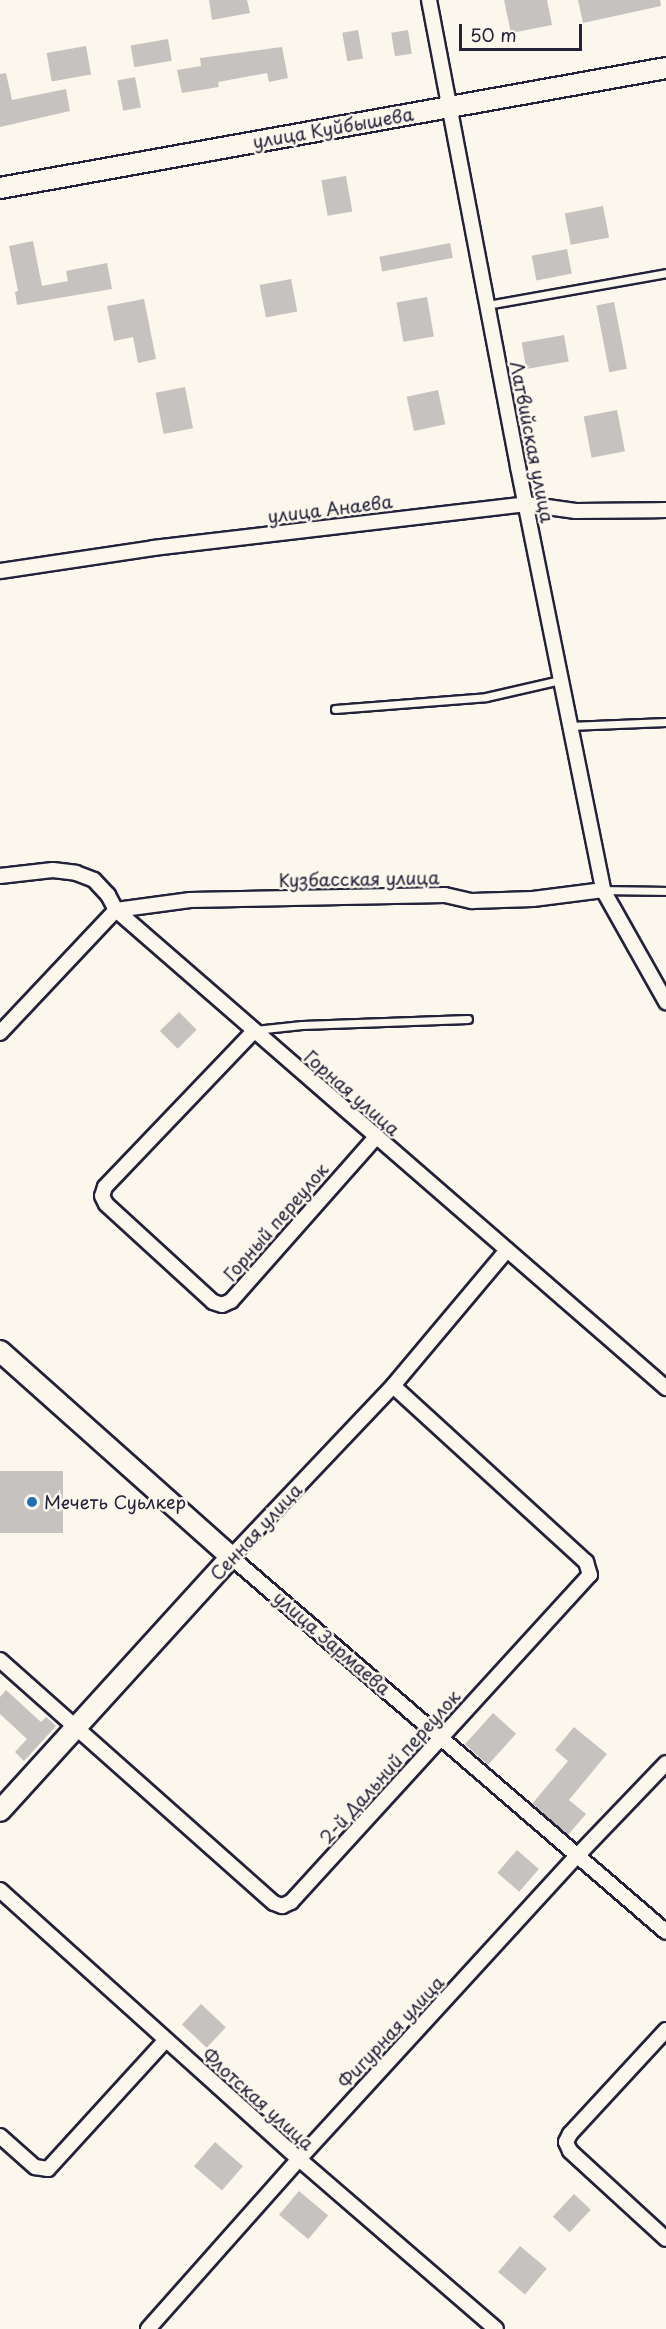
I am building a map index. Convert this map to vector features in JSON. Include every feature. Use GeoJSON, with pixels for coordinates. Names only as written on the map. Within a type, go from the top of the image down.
{"type":"FeatureCollection","features":[{"type":"Feature","properties":{"kind":"street","name":"Латвийская улица"},"geometry":{"type":"LineString","coordinates":[[429,0],[568,726],[603,890],[666,1002]]}},
{"type":"Feature","properties":{"kind":"street","name":"улица Куйбышева"},"geometry":{"type":"LineString","coordinates":[[0,188],[666,68]]}},
{"type":"Feature","properties":{"kind":"street","name":"улица Анаева"},"geometry":{"type":"LineString","coordinates":[[0,571],[153,548],[526,504],[576,511],[666,510]]}},
{"type":"Feature","properties":{"kind":"street","name":"Горная улица"},"geometry":{"type":"LineString","coordinates":[[0,876],[53,870],[76,873],[94,880],[108,895],[116,910],[666,1388]]}},
{"type":"Feature","properties":{"kind":"street","name":"Кузбасская улица"},"geometry":{"type":"LineString","coordinates":[[116,910],[190,900],[445,895],[472,901],[533,899],[603,890]]}},
{"type":"Feature","properties":{"kind":"street"},"geometry":{"type":"LineString","coordinates":[[0,1033],[116,910]]}},
{"type":"Feature","properties":{"kind":"street","name":"Горный переулок"},"geometry":{"type":"LineString","coordinates":[[254,1030],[105,1187],[102,1196],[106,1204],[213,1302],[222,1305],[231,1301],[375,1137]]}},
{"type":"Feature","properties":{"kind":"street","name":"Сенная улица"},"geometry":{"type":"LineString","coordinates":[[0,1810],[231,1557],[393,1386],[507,1250]]}},
{"type":"Feature","properties":{"kind":"street","name":"улица Зармаева"},"geometry":{"type":"LineString","coordinates":[[0,1351],[231,1557],[576,1857],[666,1932]]}},
{"type":"Feature","properties":{"kind":"street","name":"2-й Дальний переулок"},"geometry":{"type":"LineString","coordinates":[[0,1660],[274,1903],[282,1906],[291,1902],[587,1579],[590,1570],[586,1562],[393,1386]]}},
{"type":"Feature","properties":{"kind":"street","name":"Фигурная улица"},"geometry":{"type":"LineString","coordinates":[[148,2329],[299,2159],[576,1857],[666,1763]]}},
{"type":"Feature","properties":{"kind":"street","name":"Флотская улица"},"geometry":{"type":"LineString","coordinates":[[0,1890],[165,2041],[496,2329]]}},
{"type":"Feature","properties":{"kind":"street"},"geometry":{"type":"LineString","coordinates":[[666,2030],[570,2134],[566,2142],[570,2151],[666,2239]]}},
{"type":"Feature","properties":{"kind":"street"},"geometry":{"type":"LineString","coordinates":[[0,2136],[35,2167],[48,2169],[165,2041]]}},
{"type":"Feature","properties":{"kind":"lane"},"geometry":{"type":"LineString","coordinates":[[487,306],[666,273]]}},
{"type":"Feature","properties":{"kind":"lane"},"geometry":{"type":"LineString","coordinates":[[335,709],[486,697],[560,680]]}},
{"type":"Feature","properties":{"kind":"lane"},"geometry":{"type":"LineString","coordinates":[[568,726],[666,722]]}},
{"type":"Feature","properties":{"kind":"lane"},"geometry":{"type":"LineString","coordinates":[[603,890],[666,891]]}},
{"type":"Feature","properties":{"kind":"lane"},"geometry":{"type":"LineString","coordinates":[[254,1030],[302,1025],[468,1018]]}},
{"type":"Feature","properties":{"kind":"building"},"geometry":{"type":"Polygon","coordinates":[[[209,0],[247,0],[250,13],[212,20],[209,0]]]}},
{"type":"Feature","properties":{"kind":"building"},"geometry":{"type":"Polygon","coordinates":[[[504,0],[547,0],[552,25],[511,33],[504,0]]]}},
{"type":"Feature","properties":{"kind":"building"},"geometry":{"type":"Polygon","coordinates":[[[578,0],[660,0],[661,6],[583,23],[578,0]]]}},
{"type":"Feature","properties":{"kind":"building"},"geometry":{"type":"Polygon","coordinates":[[[358,30],[363,59],[347,61],[342,33],[358,30]]]}},
{"type":"Feature","properties":{"kind":"building"},"geometry":{"type":"Polygon","coordinates":[[[408,30],[412,54],[395,56],[391,33],[408,30]]]}},
{"type":"Feature","properties":{"kind":"building"},"geometry":{"type":"Polygon","coordinates":[[[168,39],[172,61],[134,67],[131,46],[168,39]]]}},
{"type":"Feature","properties":{"kind":"building"},"geometry":{"type":"Polygon","coordinates":[[[86,46],[91,75],[52,82],[47,53],[86,46]]]}},
{"type":"Feature","properties":{"kind":"building"},"geometry":{"type":"Polygon","coordinates":[[[282,47],[288,78],[269,82],[267,73],[218,82],[219,87],[182,93],[177,70],[201,66],[200,58],[282,47]]]}},
{"type":"Feature","properties":{"kind":"building"},"geometry":{"type":"Polygon","coordinates":[[[6,73],[12,100],[66,89],[70,111],[0,127],[0,74],[6,73]]]}},
{"type":"Feature","properties":{"kind":"building"},"geometry":{"type":"Polygon","coordinates":[[[135,77],[141,107],[123,111],[117,80],[135,77]]]}},
{"type":"Feature","properties":{"kind":"building"},"geometry":{"type":"Polygon","coordinates":[[[346,176],[352,211],[328,216],[321,180],[346,176]]]}},
{"type":"Feature","properties":{"kind":"building"},"geometry":{"type":"Polygon","coordinates":[[[603,206],[609,237],[571,245],[565,213],[603,206]]]}},
{"type":"Feature","properties":{"kind":"building"},"geometry":{"type":"Polygon","coordinates":[[[33,241],[42,286],[68,281],[66,271],[107,263],[112,289],[17,305],[15,292],[18,291],[9,246],[33,241]]]}},
{"type":"Feature","properties":{"kind":"building"},"geometry":{"type":"Polygon","coordinates":[[[450,243],[453,258],[382,271],[379,257],[450,243]]]}},
{"type":"Feature","properties":{"kind":"building"},"geometry":{"type":"Polygon","coordinates":[[[567,249],[572,274],[536,280],[532,256],[567,249]]]}},
{"type":"Feature","properties":{"kind":"building"},"geometry":{"type":"Polygon","coordinates":[[[291,279],[297,311],[266,317],[260,285],[291,279]]]}},
{"type":"Feature","properties":{"kind":"building"},"geometry":{"type":"Polygon","coordinates":[[[427,297],[434,336],[403,342],[396,302],[427,297]]]}},
{"type":"Feature","properties":{"kind":"building"},"geometry":{"type":"Polygon","coordinates":[[[144,299],[156,359],[138,363],[133,337],[114,341],[107,306],[144,299]]]}},
{"type":"Feature","properties":{"kind":"building"},"geometry":{"type":"Polygon","coordinates":[[[614,302],[627,369],[609,372],[596,305],[614,302]]]}},
{"type":"Feature","properties":{"kind":"building"},"geometry":{"type":"Polygon","coordinates":[[[564,335],[569,362],[526,369],[522,342],[564,335]]]}},
{"type":"Feature","properties":{"kind":"building"},"geometry":{"type":"Polygon","coordinates":[[[185,387],[193,428],[164,434],[156,393],[185,387]]]}},
{"type":"Feature","properties":{"kind":"building"},"geometry":{"type":"Polygon","coordinates":[[[438,390],[445,424],[414,431],[407,397],[438,390]]]}},
{"type":"Feature","properties":{"kind":"building"},"geometry":{"type":"Polygon","coordinates":[[[617,410],[625,451],[592,458],[584,416],[617,410]]]}},
{"type":"Feature","properties":{"kind":"building"},"geometry":{"type":"Polygon","coordinates":[[[179,1012],[197,1030],[178,1049],[160,1031],[179,1012]]]}},
{"type":"Feature","properties":{"kind":"building","name":"Мечеть Суьлкер"},"geometry":{"type":"Polygon","coordinates":[[[0,1471],[63,1471],[63,1533],[0,1533],[0,1471]]]}},
{"type":"Feature","properties":{"kind":"building"},"geometry":{"type":"Polygon","coordinates":[[[6,1690],[41,1722],[46,1717],[56,1726],[24,1761],[15,1752],[27,1739],[0,1714],[0,1697],[6,1690]]]}},
{"type":"Feature","properties":{"kind":"building"},"geometry":{"type":"Polygon","coordinates":[[[493,1713],[516,1734],[488,1765],[465,1744],[493,1713]]]}},
{"type":"Feature","properties":{"kind":"building"},"geometry":{"type":"Polygon","coordinates":[[[574,1727],[607,1754],[569,1800],[586,1814],[568,1835],[532,1804],[568,1761],[555,1750],[574,1727]]]}},
{"type":"Feature","properties":{"kind":"building"},"geometry":{"type":"Polygon","coordinates":[[[517,1850],[539,1869],[519,1892],[497,1873],[517,1850]]]}},
{"type":"Feature","properties":{"kind":"building"},"geometry":{"type":"Polygon","coordinates":[[[201,2004],[226,2027],[207,2048],[182,2024],[201,2004]]]}},
{"type":"Feature","properties":{"kind":"building"},"geometry":{"type":"Polygon","coordinates":[[[215,2142],[243,2166],[222,2190],[194,2166],[215,2142]]]}},
{"type":"Feature","properties":{"kind":"building"},"geometry":{"type":"Polygon","coordinates":[[[299,2191],[328,2215],[308,2239],[279,2215],[299,2191]]]}},
{"type":"Feature","properties":{"kind":"building"},"geometry":{"type":"Polygon","coordinates":[[[574,2194],[591,2210],[570,2232],[553,2217],[574,2194]]]}},
{"type":"Feature","properties":{"kind":"building"},"geometry":{"type":"Polygon","coordinates":[[[520,2246],[547,2268],[525,2295],[498,2272],[520,2246]]]}},
{"type":"Feature","properties":{"kind":"place","name":"Мечеть Суьлкер"},"geometry":{"type":"Point","coordinates":[32,1502]}}]}
